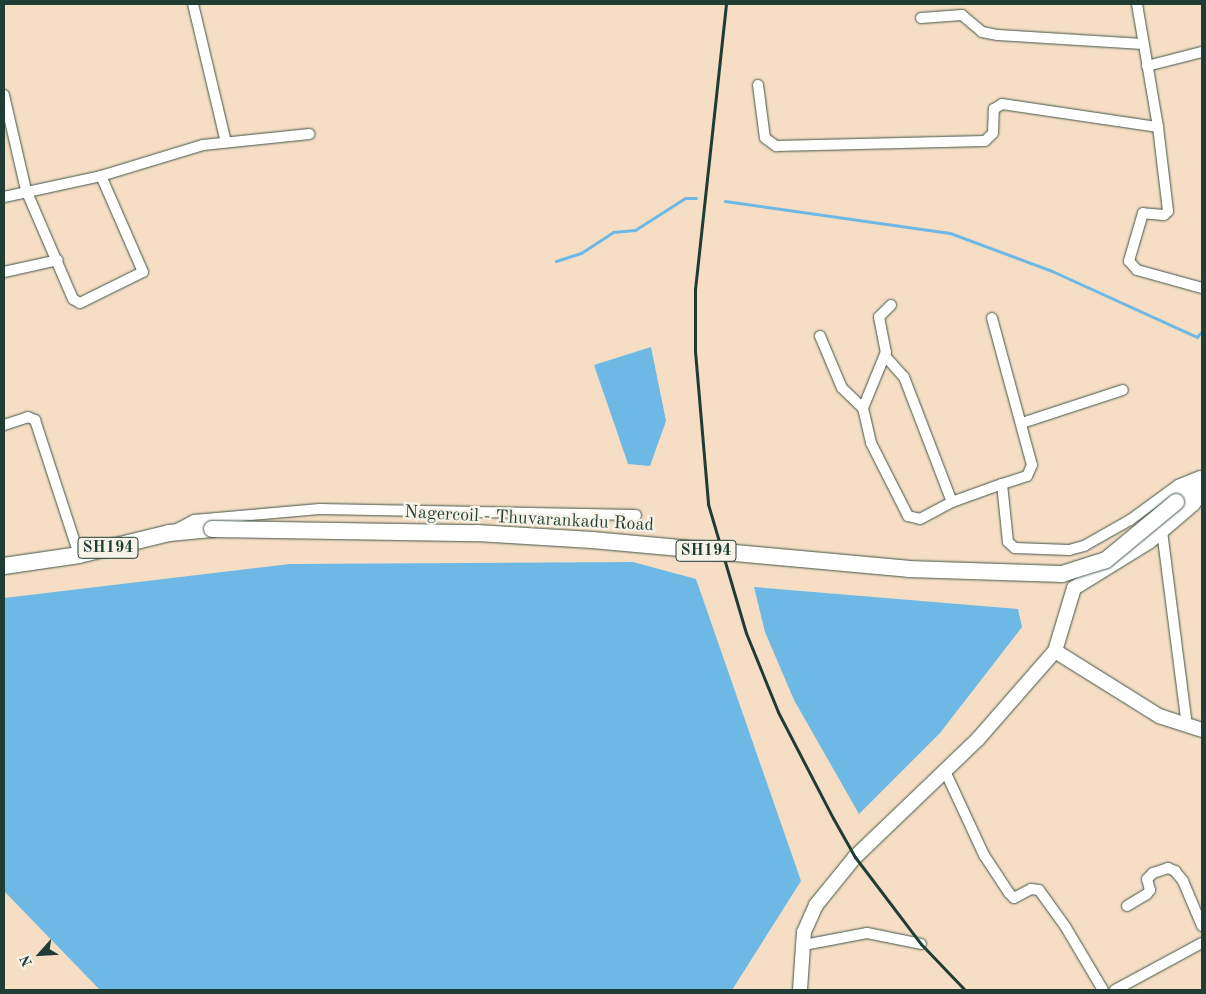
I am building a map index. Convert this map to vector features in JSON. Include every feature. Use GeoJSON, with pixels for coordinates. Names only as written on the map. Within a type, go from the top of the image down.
{"type":"FeatureCollection","features":[{"type":"Feature","properties":{"kind":"main road","name":"Nagercoil - Thuvarankadu Road"},"geometry":{"type":"LineString","coordinates":[[4,566],[79,555],[169,533],[212,529],[487,533],[592,540],[908,569],[1062,574],[1106,560],[1202,480]]}},
{"type":"Feature","properties":{"kind":"street"},"geometry":{"type":"LineString","coordinates":[[193,4],[226,142]]}},
{"type":"Feature","properties":{"kind":"street"},"geometry":{"type":"LineString","coordinates":[[1137,4],[1158,127],[1168,211],[1164,215],[1143,214],[1129,261],[1137,270],[1202,288]]}},
{"type":"Feature","properties":{"kind":"street"},"geometry":{"type":"LineString","coordinates":[[921,18],[962,15],[982,32],[998,35],[1143,44]]}},
{"type":"Feature","properties":{"kind":"street"},"geometry":{"type":"LineString","coordinates":[[1148,66],[1202,52]]}},
{"type":"Feature","properties":{"kind":"street"},"geometry":{"type":"LineString","coordinates":[[758,85],[765,138],[776,146],[985,141],[993,133],[994,109],[1002,104],[1158,127]]}},
{"type":"Feature","properties":{"kind":"street"},"geometry":{"type":"LineString","coordinates":[[4,95],[26,190],[58,260],[73,299],[80,303],[143,272],[101,176]]}},
{"type":"Feature","properties":{"kind":"street"},"geometry":{"type":"LineString","coordinates":[[4,197],[26,190],[101,176],[203,145],[310,134]]}},
{"type":"Feature","properties":{"kind":"street"},"geometry":{"type":"LineString","coordinates":[[4,272],[58,260]]}},
{"type":"Feature","properties":{"kind":"street"},"geometry":{"type":"LineString","coordinates":[[863,408],[887,344],[879,317],[891,304]]}},
{"type":"Feature","properties":{"kind":"street"},"geometry":{"type":"LineString","coordinates":[[820,336],[842,388],[863,408],[874,454],[908,516],[920,519],[952,502],[1031,473],[1022,423],[992,318]]}},
{"type":"Feature","properties":{"kind":"street"},"geometry":{"type":"LineString","coordinates":[[884,356],[904,377],[952,502]]}},
{"type":"Feature","properties":{"kind":"street"},"geometry":{"type":"LineString","coordinates":[[1022,423],[1123,390]]}},
{"type":"Feature","properties":{"kind":"street"},"geometry":{"type":"LineString","coordinates":[[4,425],[28,416],[34,420],[79,555]]}},
{"type":"Feature","properties":{"kind":"street"},"geometry":{"type":"LineString","coordinates":[[1002,484],[1011,546],[1069,550],[1099,539],[1164,494],[1202,475]]}},
{"type":"Feature","properties":{"kind":"street"},"geometry":{"type":"LineString","coordinates":[[800,990],[804,932],[816,904],[856,857],[978,739],[1055,651],[1074,588],[1162,532],[1202,491]]}},
{"type":"Feature","properties":{"kind":"street"},"geometry":{"type":"LineString","coordinates":[[169,533],[194,520],[320,509],[636,514]]}},
{"type":"Feature","properties":{"kind":"street"},"geometry":{"type":"LineString","coordinates":[[1162,532],[1188,726]]}},
{"type":"Feature","properties":{"kind":"street"},"geometry":{"type":"LineString","coordinates":[[1055,651],[1159,716],[1202,730]]}},
{"type":"Feature","properties":{"kind":"street"},"geometry":{"type":"LineString","coordinates":[[944,771],[984,855],[1009,893],[1014,898],[1031,889],[1039,890],[1065,926],[1103,990]]}},
{"type":"Feature","properties":{"kind":"street"},"geometry":{"type":"LineString","coordinates":[[1127,906],[1147,894],[1150,890],[1147,879],[1153,873],[1168,868],[1175,870],[1183,882],[1202,926]]}},
{"type":"Feature","properties":{"kind":"street"},"geometry":{"type":"LineString","coordinates":[[804,945],[867,933],[921,944]]}},
{"type":"Feature","properties":{"kind":"street"},"geometry":{"type":"LineString","coordinates":[[1116,990],[1132,979],[1202,944]]}},
{"type":"Feature","properties":{"kind":"street"},"geometry":{"type":"LineString","coordinates":[[1132,979],[1134,990]]}},
{"type":"Feature","properties":{"kind":"water"},"geometry":{"type":"Polygon","coordinates":[[[651,347],[666,421],[650,466],[628,464],[594,365],[651,347]]]}},
{"type":"Feature","properties":{"kind":"water"},"geometry":{"type":"Polygon","coordinates":[[[633,562],[696,579],[801,881],[732,990],[100,990],[4,891],[4,598],[290,564],[633,562]]]}},
{"type":"Feature","properties":{"kind":"water"},"geometry":{"type":"Polygon","coordinates":[[[754,587],[1018,609],[1022,627],[940,733],[859,814],[794,700],[765,632],[754,587]]]}},
{"type":"Feature","properties":{"kind":"waterway"},"geometry":{"type":"LineString","coordinates":[[556,261],[581,253],[613,232],[635,230],[685,198],[696,198]]}},
{"type":"Feature","properties":{"kind":"waterway"},"geometry":{"type":"LineString","coordinates":[[725,201],[950,233],[1052,271],[1197,337],[1202,331]]}},
{"type":"Feature","properties":{"kind":"railway"},"geometry":{"type":"LineString","coordinates":[[726,4],[695,288],[695,351],[708,504],[746,633],[778,712],[833,818],[855,857],[921,944],[965,990]]}}]}
